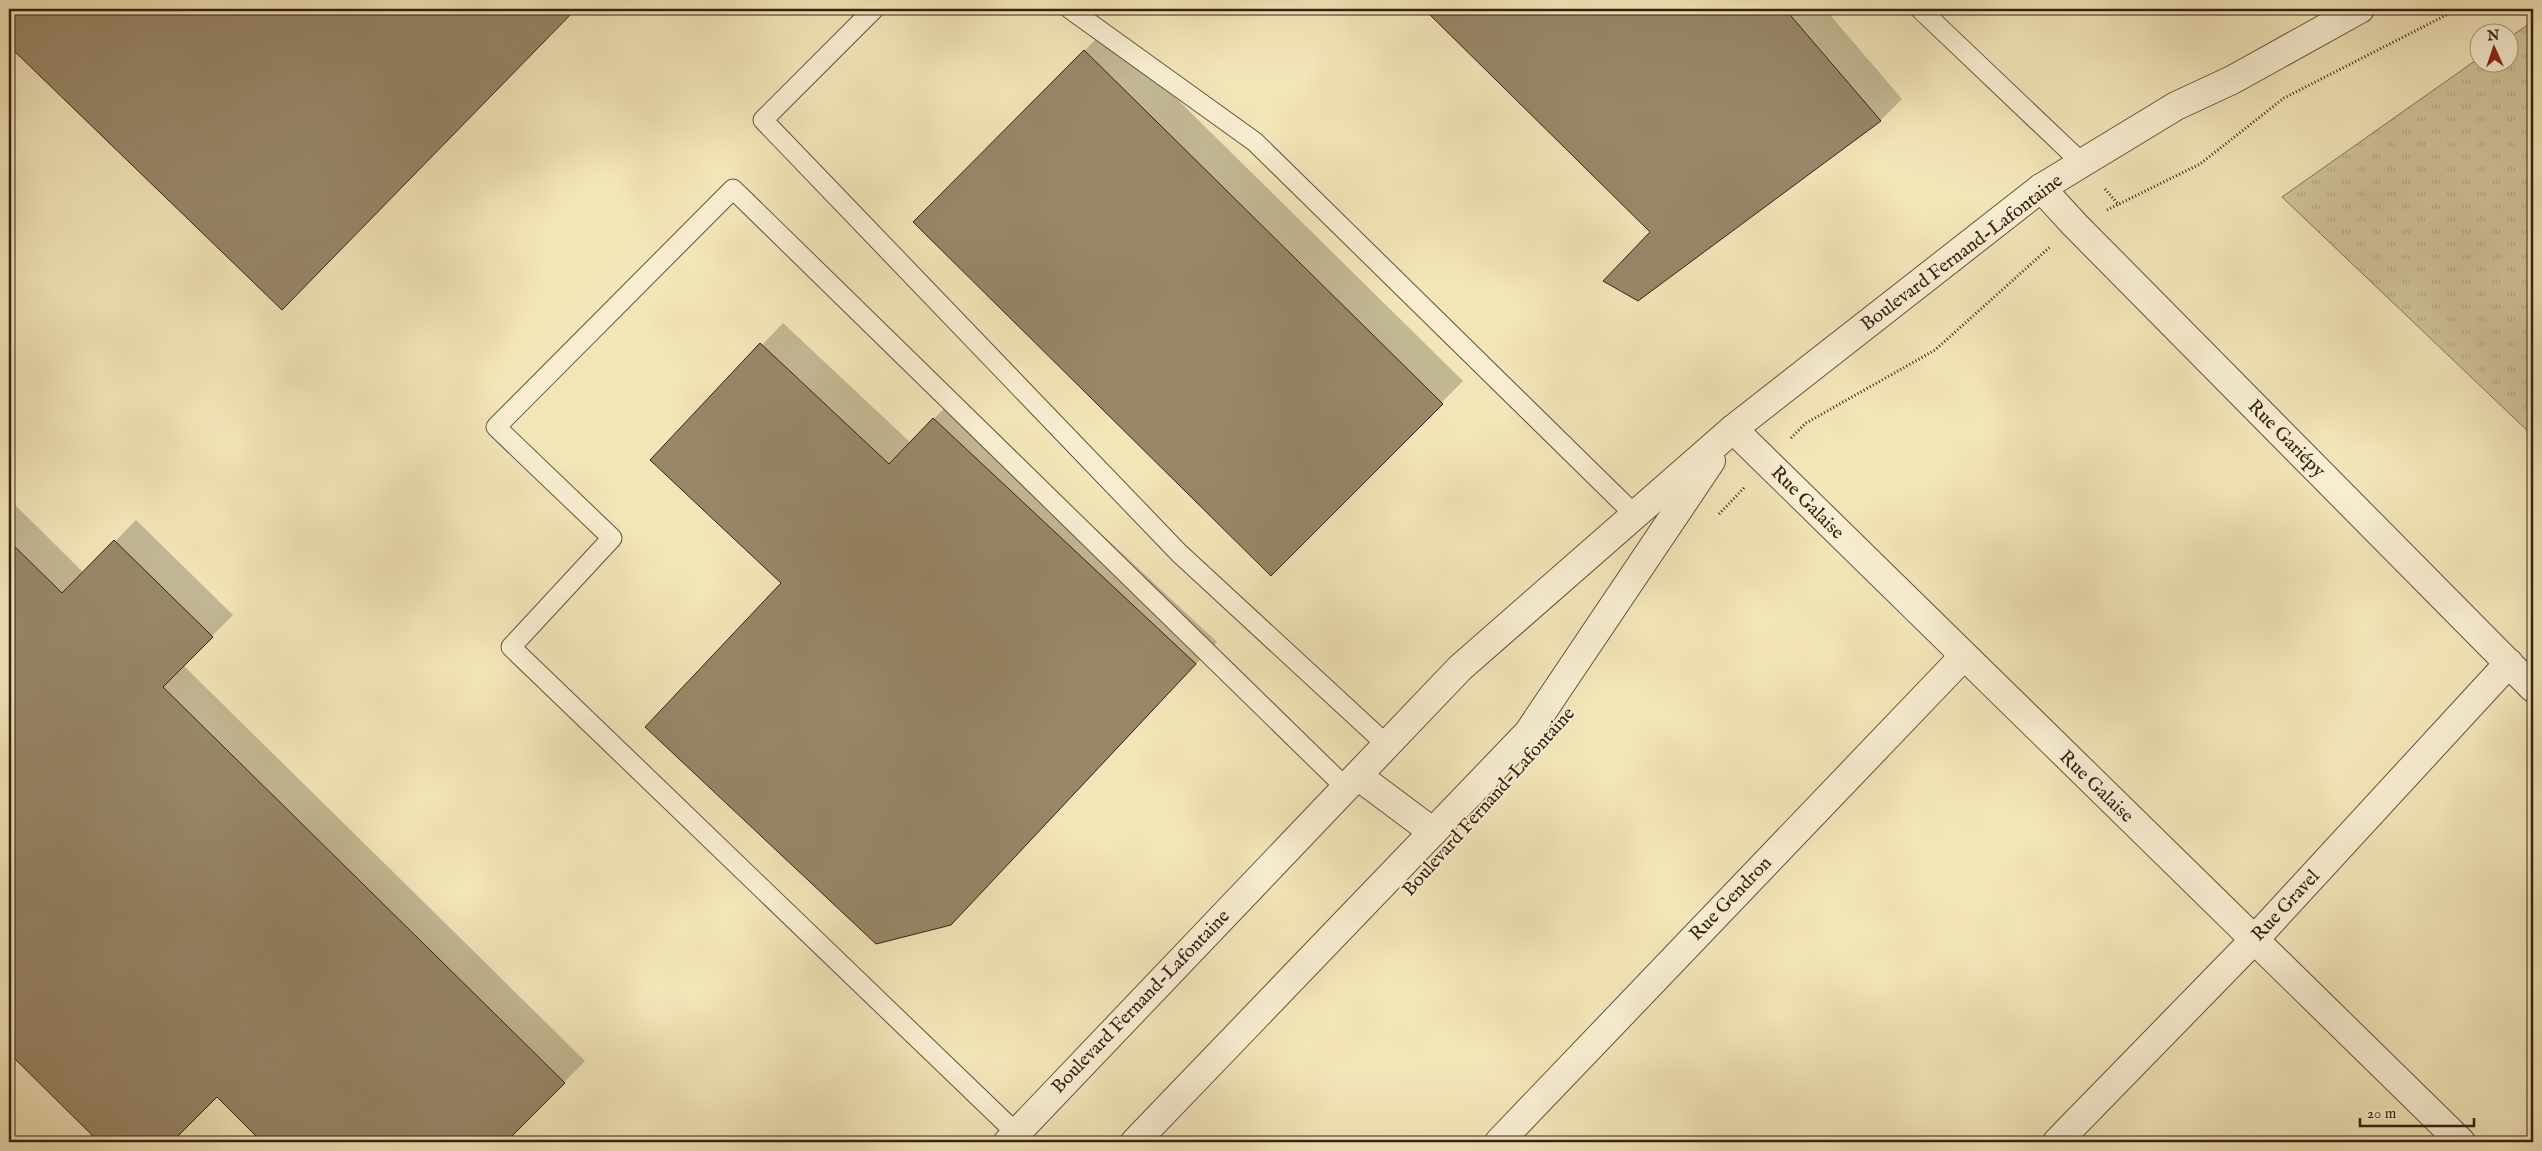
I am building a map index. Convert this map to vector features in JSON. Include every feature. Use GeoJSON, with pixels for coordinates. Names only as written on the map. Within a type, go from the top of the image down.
{"type":"FeatureCollection","features":[{"type":"Feature","properties":{"kind":"street","name":"Boulevard Fernand-Lafontaine"},"geometry":{"type":"LineString","coordinates":[[1012,1138],[1460,668],[1733,429],[2041,188],[2176,106],[2232,80],[2360,9]]}},
{"type":"Feature","properties":{"kind":"street","name":"Rue Gariépy"},"geometry":{"type":"LineString","coordinates":[[2041,188],[2075,225],[2533,688]]}},
{"type":"Feature","properties":{"kind":"street","name":"Boulevard Fernand-Lafontaine"},"geometry":{"type":"LineString","coordinates":[[1135,1142],[1528,733],[1733,429]]}},
{"type":"Feature","properties":{"kind":"street","name":"Rue Galaise"},"geometry":{"type":"LineString","coordinates":[[1733,429],[2461,1142]]}},
{"type":"Feature","properties":{"kind":"street","name":"Rue Gendron"},"geometry":{"type":"LineString","coordinates":[[1499,1142],[1963,656]]}},
{"type":"Feature","properties":{"kind":"street","name":"Rue Gravel"},"geometry":{"type":"LineString","coordinates":[[2057,1142],[2254,941],[2509,663]]}},
{"type":"Feature","properties":{"kind":"street","name":"Boulevard Fernand-Lafontaine"},"geometry":{"type":"LineString","coordinates":[[1352,782],[1432,832]]}},
{"type":"Feature","properties":{"kind":"lane"},"geometry":{"type":"LineString","coordinates":[[874,9],[762,120],[1179,553],[1388,745]]}},
{"type":"Feature","properties":{"kind":"lane"},"geometry":{"type":"LineString","coordinates":[[1070,9],[1255,142],[1634,515]]}},
{"type":"Feature","properties":{"kind":"lane"},"geometry":{"type":"LineString","coordinates":[[1920,9],[2083,164]]}},
{"type":"Feature","properties":{"kind":"lane"},"geometry":{"type":"LineString","coordinates":[[1012,1138],[512,647],[612,538],[496,427],[733,189],[1352,782]]}},
{"type":"Feature","properties":{"kind":"path"},"geometry":{"type":"LineString","coordinates":[[1714,520],[1806,423],[1935,350],[2075,225],[2200,164],[2284,98],[2458,9]]}},
{"type":"Feature","properties":{"kind":"green space"},"geometry":{"type":"Polygon","coordinates":[[[2533,21],[2533,436],[2282,197],[2470,64],[2470,72],[2520,72],[2520,30],[2533,21]]]}},
{"type":"Feature","properties":{"kind":"building"},"geometry":{"type":"Polygon","coordinates":[[[9,9],[576,9],[282,310],[9,46],[9,9]]]}},
{"type":"Feature","properties":{"kind":"building"},"geometry":{"type":"Polygon","coordinates":[[[1424,9],[1785,9],[1881,121],[1638,301],[1603,281],[1650,232],[1424,9]]]}},
{"type":"Feature","properties":{"kind":"building"},"geometry":{"type":"Polygon","coordinates":[[[1084,50],[1443,404],[1271,576],[913,222],[1084,50]]]}},
{"type":"Feature","properties":{"kind":"building"},"geometry":{"type":"Polygon","coordinates":[[[760,343],[889,464],[933,418],[1196,664],[951,925],[876,944],[645,727],[781,583],[650,460],[760,343]]]}},
{"type":"Feature","properties":{"kind":"building"},"geometry":{"type":"Polygon","coordinates":[[[114,540],[213,637],[163,687],[565,1083],[506,1142],[262,1142],[217,1097],[172,1142],[99,1142],[9,1053],[9,541],[62,593],[114,540]]]}}]}
